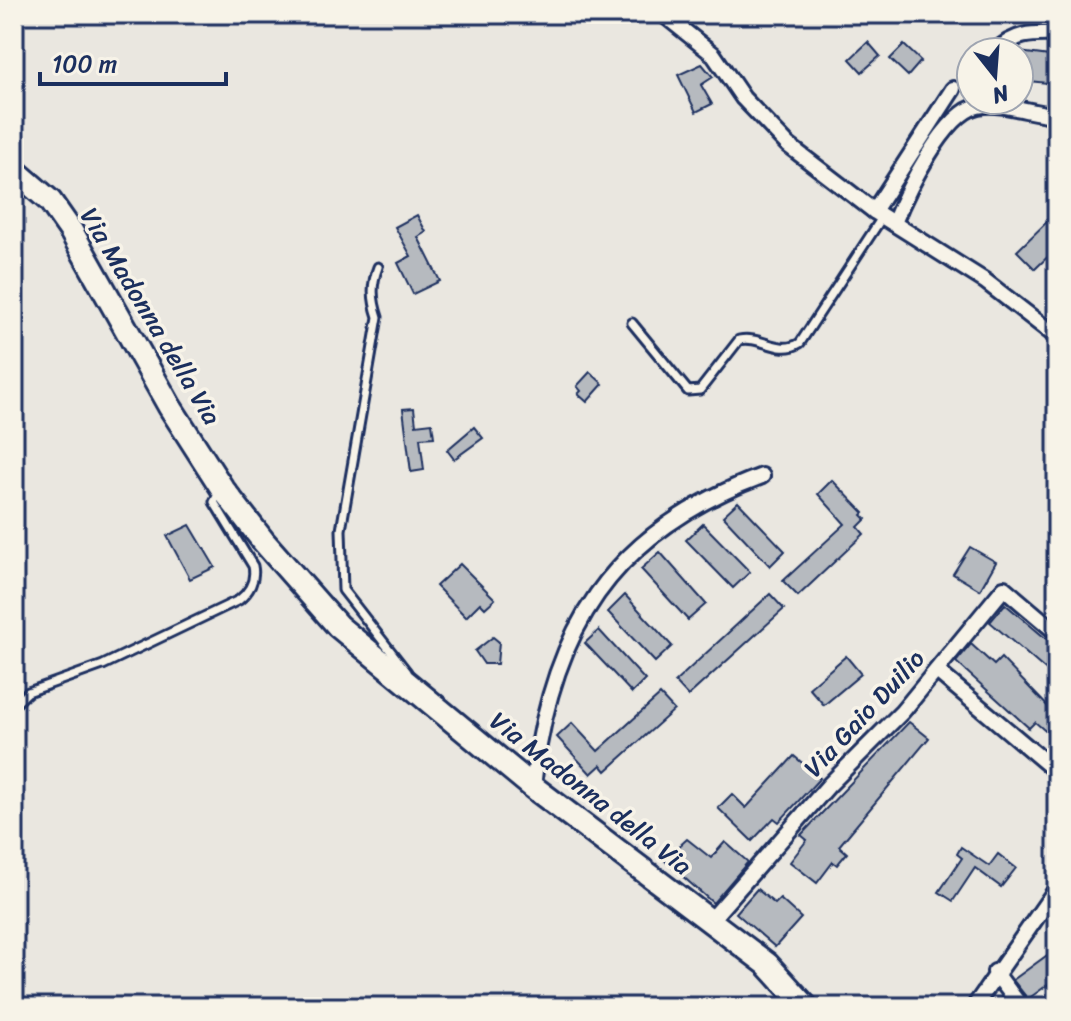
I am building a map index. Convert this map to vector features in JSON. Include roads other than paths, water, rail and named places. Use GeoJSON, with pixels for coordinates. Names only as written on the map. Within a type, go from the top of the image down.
{"type":"FeatureCollection","features":[{"type":"Feature","properties":{"kind":"street"},"geometry":{"type":"LineString","coordinates":[[663,14],[713,54],[743,98],[779,137],[884,217],[1017,303],[1057,337]]}},
{"type":"Feature","properties":{"kind":"street"},"geometry":{"type":"LineString","coordinates":[[1019,36],[1026,33],[1057,34]]}},
{"type":"Feature","properties":{"kind":"street"},"geometry":{"type":"LineString","coordinates":[[884,217],[953,89]]}},
{"type":"Feature","properties":{"kind":"street"},"geometry":{"type":"LineString","coordinates":[[1035,111],[1057,115]]}},
{"type":"Feature","properties":{"kind":"street"},"geometry":{"type":"LineString","coordinates":[[884,217],[905,196],[942,136],[959,116]]}},
{"type":"Feature","properties":{"kind":"street","name":"Via Madonna della Via"},"geometry":{"type":"LineString","coordinates":[[14,170],[50,201],[71,231],[170,407],[222,488],[330,618],[533,787],[767,964],[806,1007]]}},
{"type":"Feature","properties":{"kind":"street"},"geometry":{"type":"LineString","coordinates":[[533,787],[538,737],[556,671],[584,614],[616,567],[673,518],[718,492],[762,476]]}},
{"type":"Feature","properties":{"kind":"street","name":"Via Gaio Duilio"},"geometry":{"type":"LineString","coordinates":[[710,921],[829,785],[902,712],[1004,588],[1057,633]]}},
{"type":"Feature","properties":{"kind":"street"},"geometry":{"type":"LineString","coordinates":[[937,671],[1057,772]]}},
{"type":"Feature","properties":{"kind":"street"},"geometry":{"type":"LineString","coordinates":[[974,1007],[995,972],[1057,888]]}},
{"type":"Feature","properties":{"kind":"street"},"geometry":{"type":"LineString","coordinates":[[995,972],[1021,1007]]}},
{"type":"Feature","properties":{"kind":"lane"},"geometry":{"type":"LineString","coordinates":[[632,323],[688,391],[700,390],[739,340],[752,339],[785,349],[800,343],[884,217]]}},
{"type":"Feature","properties":{"kind":"lane"},"geometry":{"type":"LineString","coordinates":[[378,267],[373,280],[378,317],[341,530],[343,590],[407,671],[412,686]]}},
{"type":"Feature","properties":{"kind":"lane"},"geometry":{"type":"LineString","coordinates":[[14,705],[28,692],[172,634],[248,593],[255,573],[214,502],[222,488]]}}]}
